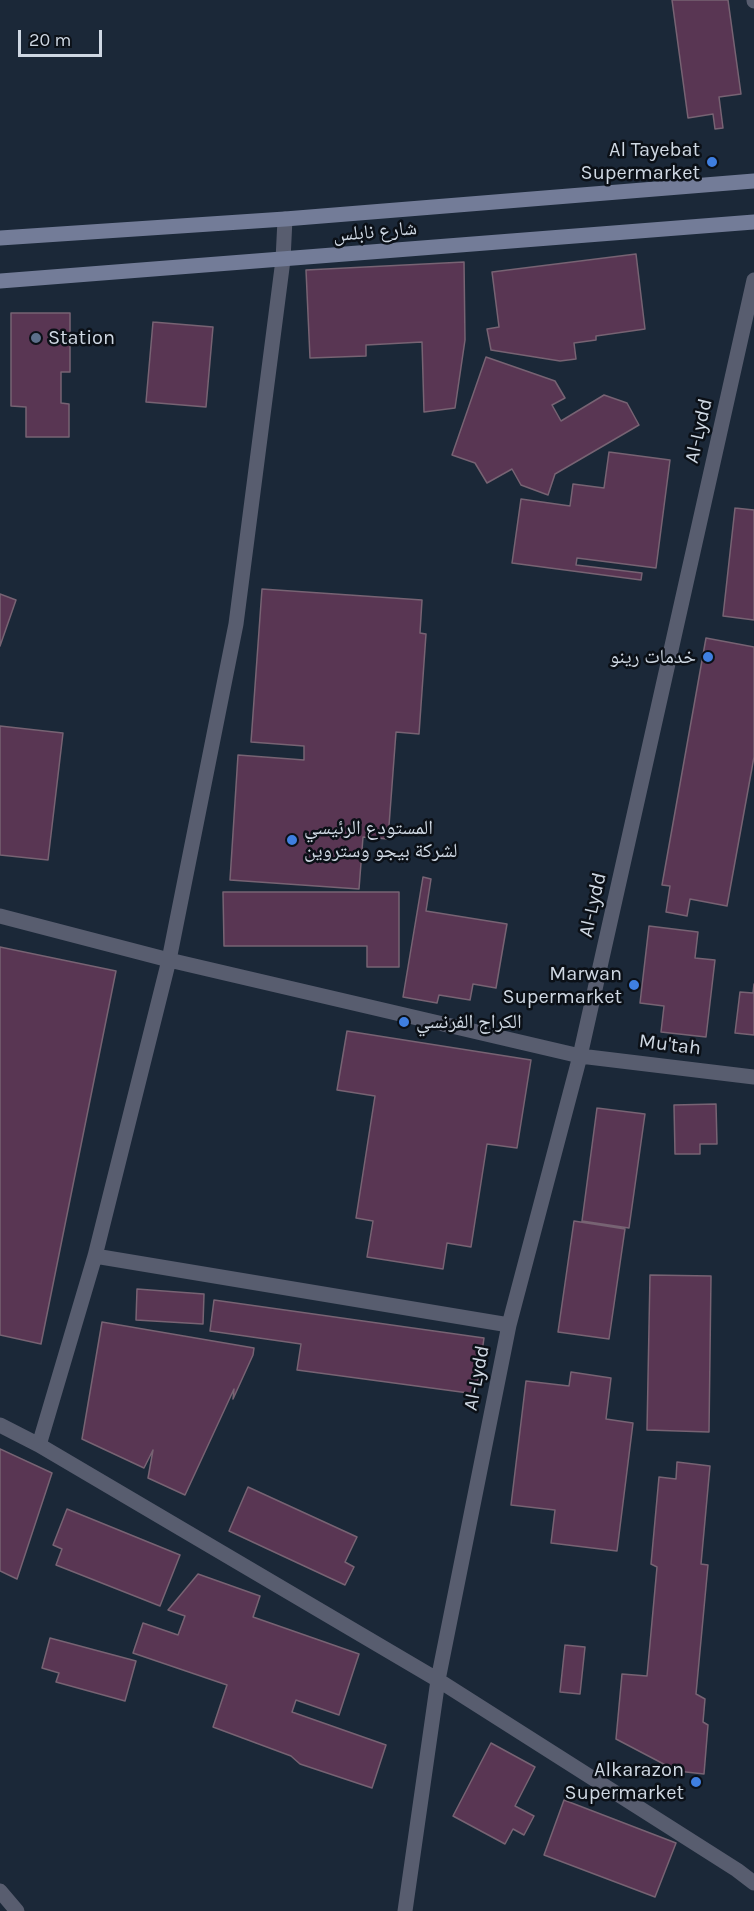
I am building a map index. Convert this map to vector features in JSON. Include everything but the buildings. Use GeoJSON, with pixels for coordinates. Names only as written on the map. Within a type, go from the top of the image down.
{"type":"FeatureCollection","features":[{"type":"Feature","properties":{"kind":"main road","name":"شارع نابلس"},"geometry":{"type":"LineString","coordinates":[[0,238],[285,219],[754,182]]}},
{"type":"Feature","properties":{"kind":"main road","name":"شارع نابلس"},"geometry":{"type":"LineString","coordinates":[[0,281],[754,222]]}},
{"type":"Feature","properties":{"kind":"street"},"geometry":{"type":"LineString","coordinates":[[39,1445],[95,1256],[169,960],[236,624],[283,260],[285,219]]}},
{"type":"Feature","properties":{"kind":"street","name":"Al-Lydd"},"geometry":{"type":"LineString","coordinates":[[405,1911],[438,1680],[509,1325],[580,1056],[754,280]]}},
{"type":"Feature","properties":{"kind":"street","name":"Mu'tah"},"geometry":{"type":"LineString","coordinates":[[0,916],[169,960],[580,1056],[754,1077]]}},
{"type":"Feature","properties":{"kind":"street"},"geometry":{"type":"LineString","coordinates":[[95,1256],[509,1325]]}},
{"type":"Feature","properties":{"kind":"street"},"geometry":{"type":"LineString","coordinates":[[0,1425],[39,1445],[438,1680],[754,1883]]}},
{"type":"Feature","properties":{"kind":"street"},"geometry":{"type":"LineString","coordinates":[[0,1891],[17,1911]]}},
{"type":"Feature","properties":{"kind":"place","name":"Al Tayebat Supermarket"},"geometry":{"type":"Point","coordinates":[712,162]}},
{"type":"Feature","properties":{"kind":"place","name":"Station"},"geometry":{"type":"Point","coordinates":[36,338]}},
{"type":"Feature","properties":{"kind":"place","name":"خدمات رينو"},"geometry":{"type":"Point","coordinates":[708,657]}},
{"type":"Feature","properties":{"kind":"place","name":"المستودع الرئيسي لشركة بيجو وستروين"},"geometry":{"type":"Point","coordinates":[292,840]}},
{"type":"Feature","properties":{"kind":"place","name":"Marwan Supermarket"},"geometry":{"type":"Point","coordinates":[634,985]}},
{"type":"Feature","properties":{"kind":"place","name":"الكراج الفرنسي"},"geometry":{"type":"Point","coordinates":[404,1022]}},
{"type":"Feature","properties":{"kind":"place","name":"Alkarazon Supermarket"},"geometry":{"type":"Point","coordinates":[696,1782]}}]}
